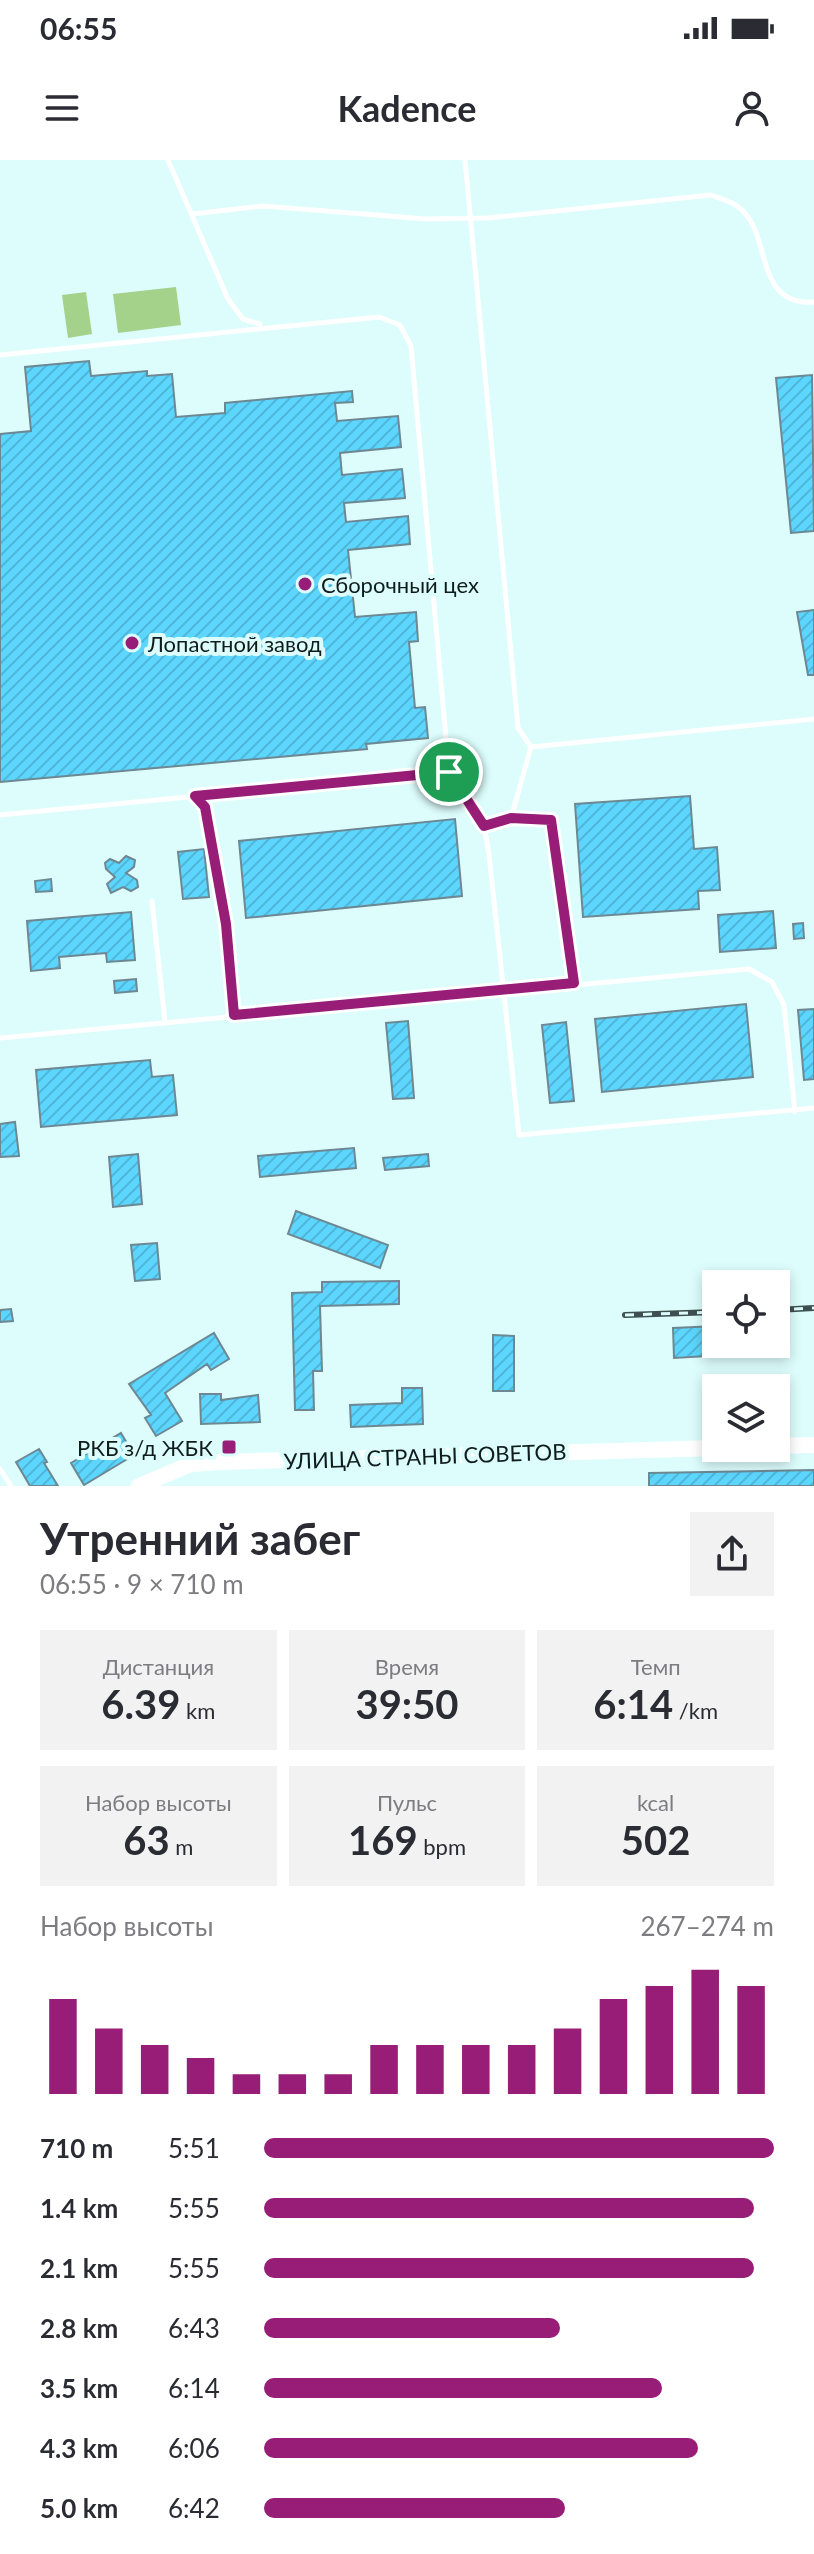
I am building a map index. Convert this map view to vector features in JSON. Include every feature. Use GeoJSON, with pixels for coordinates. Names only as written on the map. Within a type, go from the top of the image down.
{"type":"FeatureCollection","features":[{"type":"Feature","properties":{"kind":"main road"},"geometry":{"type":"LineString","coordinates":[[790,1446],[814,1445]]}},
{"type":"Feature","properties":{"kind":"main road","name":"УЛИЦА СТРАНЫ СОВЕТОВ"},"geometry":{"type":"LineString","coordinates":[[139,1486],[191,1464],[702,1448]]}},
{"type":"Feature","properties":{"kind":"lane"},"geometry":{"type":"LineString","coordinates":[[168,160],[235,311],[252,323],[270,326]]}},
{"type":"Feature","properties":{"kind":"lane"},"geometry":{"type":"LineString","coordinates":[[465,160],[518,728],[531,747]]}},
{"type":"Feature","properties":{"kind":"lane"},"geometry":{"type":"LineString","coordinates":[[192,214],[263,206],[426,219],[526,216],[711,195],[744,211],[754,229],[769,277],[782,294],[803,302],[814,302]]}},
{"type":"Feature","properties":{"kind":"lane"},"geometry":{"type":"LineString","coordinates":[[0,355],[379,317],[400,325],[411,346],[449,772],[484,826],[519,1135],[814,1108]]}},
{"type":"Feature","properties":{"kind":"lane"},"geometry":{"type":"LineString","coordinates":[[531,747],[814,719]]}},
{"type":"Feature","properties":{"kind":"lane"},"geometry":{"type":"LineString","coordinates":[[511,818],[531,747]]}},
{"type":"Feature","properties":{"kind":"lane"},"geometry":{"type":"LineString","coordinates":[[0,815],[449,772]]}},
{"type":"Feature","properties":{"kind":"lane"},"geometry":{"type":"LineString","coordinates":[[205,807],[212,794]]}},
{"type":"Feature","properties":{"kind":"lane"},"geometry":{"type":"LineString","coordinates":[[195,796],[205,807],[226,924],[234,1015]]}},
{"type":"Feature","properties":{"kind":"lane"},"geometry":{"type":"LineString","coordinates":[[484,826],[511,818],[551,820],[574,983]]}},
{"type":"Feature","properties":{"kind":"lane"},"geometry":{"type":"LineString","coordinates":[[152,901],[165,1022]]}},
{"type":"Feature","properties":{"kind":"lane"},"geometry":{"type":"LineString","coordinates":[[0,1038],[749,969],[772,982],[784,1005],[795,1112]]}},
{"type":"Feature","properties":{"kind":"lane"},"geometry":{"type":"LineString","coordinates":[[0,1469],[11,1486]]}},
{"type":"Feature","properties":{"kind":"green space"},"geometry":{"type":"Polygon","coordinates":[[[176,287],[181,325],[118,333],[113,294],[176,287]]]}},
{"type":"Feature","properties":{"kind":"green space"},"geometry":{"type":"Polygon","coordinates":[[[86,292],[92,334],[68,338],[62,295],[86,292]]]}},
{"type":"Feature","properties":{"kind":"building","name":"Лопастной завод"},"geometry":{"type":"Polygon","coordinates":[[[89,361],[91,376],[147,371],[147,376],[172,374],[176,417],[225,413],[225,403],[352,391],[353,402],[335,403],[337,421],[398,416],[401,447],[340,453],[342,475],[402,469],[405,498],[344,503],[346,522],[408,516],[410,544],[348,550],[355,617],[416,612],[418,641],[409,642],[415,708],[425,707],[428,738],[366,744],[367,749],[0,782],[0,434],[31,431],[25,367],[89,361]]]}},
{"type":"Feature","properties":{"kind":"building"},"geometry":{"type":"Polygon","coordinates":[[[812,375],[814,531],[791,533],[776,378],[812,375]]]}},
{"type":"Feature","properties":{"kind":"building"},"geometry":{"type":"Polygon","coordinates":[[[814,610],[814,675],[808,675],[797,612],[814,610]]]}},
{"type":"Feature","properties":{"kind":"building"},"geometry":{"type":"Polygon","coordinates":[[[690,796],[694,849],[717,847],[720,890],[698,891],[699,909],[583,917],[575,804],[690,796]]]}},
{"type":"Feature","properties":{"kind":"building"},"geometry":{"type":"Polygon","coordinates":[[[455,819],[462,896],[246,918],[239,841],[455,819]]]}},
{"type":"Feature","properties":{"kind":"building"},"geometry":{"type":"Polygon","coordinates":[[[204,849],[209,897],[183,899],[178,852],[204,849]]]}},
{"type":"Feature","properties":{"kind":"building"},"geometry":{"type":"Polygon","coordinates":[[[126,856],[135,860],[134,867],[126,873],[137,880],[138,887],[131,891],[123,887],[111,893],[107,884],[115,877],[106,869],[105,863],[110,859],[119,863],[126,856]]]}},
{"type":"Feature","properties":{"kind":"building"},"geometry":{"type":"Polygon","coordinates":[[[51,879],[52,891],[36,892],[35,881],[51,879]]]}},
{"type":"Feature","properties":{"kind":"building"},"geometry":{"type":"Polygon","coordinates":[[[773,911],[776,948],[720,952],[718,915],[773,911]]]}},
{"type":"Feature","properties":{"kind":"building"},"geometry":{"type":"Polygon","coordinates":[[[131,912],[135,960],[107,962],[106,953],[59,957],[60,968],[31,971],[27,921],[131,912]]]}},
{"type":"Feature","properties":{"kind":"building"},"geometry":{"type":"Polygon","coordinates":[[[803,923],[804,938],[794,939],[793,924],[803,923]]]}},
{"type":"Feature","properties":{"kind":"building"},"geometry":{"type":"Polygon","coordinates":[[[136,979],[137,991],[115,993],[114,981],[136,979]]]}},
{"type":"Feature","properties":{"kind":"building"},"geometry":{"type":"Polygon","coordinates":[[[746,1004],[753,1077],[602,1092],[595,1019],[746,1004]]]}},
{"type":"Feature","properties":{"kind":"building"},"geometry":{"type":"Polygon","coordinates":[[[814,1009],[814,1079],[804,1080],[798,1010],[814,1009]]]}},
{"type":"Feature","properties":{"kind":"building"},"geometry":{"type":"Polygon","coordinates":[[[408,1021],[414,1098],[393,1099],[386,1023],[408,1021]]]}},
{"type":"Feature","properties":{"kind":"building"},"geometry":{"type":"Polygon","coordinates":[[[566,1022],[574,1101],[550,1103],[542,1025],[566,1022]]]}},
{"type":"Feature","properties":{"kind":"building"},"geometry":{"type":"Polygon","coordinates":[[[150,1060],[152,1077],[173,1075],[177,1115],[41,1127],[36,1070],[150,1060]]]}},
{"type":"Feature","properties":{"kind":"building"},"geometry":{"type":"Polygon","coordinates":[[[15,1122],[19,1156],[0,1157],[0,1124],[15,1122]]]}},
{"type":"Feature","properties":{"kind":"building"},"geometry":{"type":"Polygon","coordinates":[[[354,1148],[356,1168],[260,1177],[258,1156],[354,1148]]]}},
{"type":"Feature","properties":{"kind":"building"},"geometry":{"type":"Polygon","coordinates":[[[138,1154],[142,1204],[113,1207],[109,1157],[138,1154]]]}},
{"type":"Feature","properties":{"kind":"building"},"geometry":{"type":"Polygon","coordinates":[[[428,1154],[429,1166],[385,1170],[383,1158],[428,1154]]]}},
{"type":"Feature","properties":{"kind":"building"},"geometry":{"type":"Polygon","coordinates":[[[296,1211],[388,1245],[380,1268],[288,1234],[296,1211]]]}},
{"type":"Feature","properties":{"kind":"building"},"geometry":{"type":"Polygon","coordinates":[[[157,1243],[160,1279],[135,1281],[131,1245],[157,1243]]]}},
{"type":"Feature","properties":{"kind":"building"},"geometry":{"type":"Polygon","coordinates":[[[399,1281],[399,1304],[320,1306],[322,1371],[313,1371],[314,1410],[295,1410],[292,1293],[322,1292],[322,1282],[399,1281]]]}},
{"type":"Feature","properties":{"kind":"building"},"geometry":{"type":"Polygon","coordinates":[[[11,1309],[13,1321],[0,1322],[0,1310],[11,1309]]]}},
{"type":"Feature","properties":{"kind":"building"},"geometry":{"type":"Polygon","coordinates":[[[702,1327],[702,1356],[674,1358],[673,1328],[702,1327]]]}},
{"type":"Feature","properties":{"kind":"building"},"geometry":{"type":"Polygon","coordinates":[[[214,1333],[229,1359],[211,1370],[207,1364],[165,1393],[182,1421],[156,1436],[145,1418],[151,1415],[129,1384],[214,1333]]]}},
{"type":"Feature","properties":{"kind":"building"},"geometry":{"type":"Polygon","coordinates":[[[493,1335],[514,1336],[514,1391],[493,1391],[493,1335]]]}},
{"type":"Feature","properties":{"kind":"building"},"geometry":{"type":"Polygon","coordinates":[[[402,1388],[422,1388],[423,1424],[351,1427],[350,1405],[402,1403],[402,1388]]]}},
{"type":"Feature","properties":{"kind":"building"},"geometry":{"type":"Polygon","coordinates":[[[200,1394],[221,1394],[221,1400],[258,1395],[260,1422],[201,1424],[200,1394]]]}},
{"type":"Feature","properties":{"kind":"building"},"geometry":{"type":"Polygon","coordinates":[[[121,1433],[134,1455],[84,1485],[71,1463],[121,1433]]]}},
{"type":"Feature","properties":{"kind":"building"},"geometry":{"type":"Polygon","coordinates":[[[39,1449],[58,1486],[30,1486],[16,1462],[39,1449]]]}},
{"type":"Feature","properties":{"kind":"building"},"geometry":{"type":"Polygon","coordinates":[[[814,1470],[814,1486],[649,1486],[649,1473],[814,1470]]]}},
{"type":"Feature","properties":{"kind":"railway"},"geometry":{"type":"LineString","coordinates":[[790,1309],[814,1308]]}},
{"type":"Feature","properties":{"kind":"railway"},"geometry":{"type":"LineString","coordinates":[[625,1315],[702,1312]]}},
{"type":"Feature","properties":{"kind":"place","name":"Сборочный цех"},"geometry":{"type":"Point","coordinates":[305,584]}},
{"type":"Feature","properties":{"kind":"place","name":"Лопастной завод"},"geometry":{"type":"Point","coordinates":[132,643]}},
{"type":"Feature","properties":{"kind":"place","name":"РКБ з/д ЖБК"},"geometry":{"type":"Point","coordinates":[229,1447]}},
{"type":"Feature","properties":{"kind":"route"},"geometry":{"type":"LineString","coordinates":[[449,772],[458,791],[484,826],[511,818],[551,820],[574,983],[234,1015],[226,924],[217,890],[205,807],[195,796],[449,772]]}}]}
